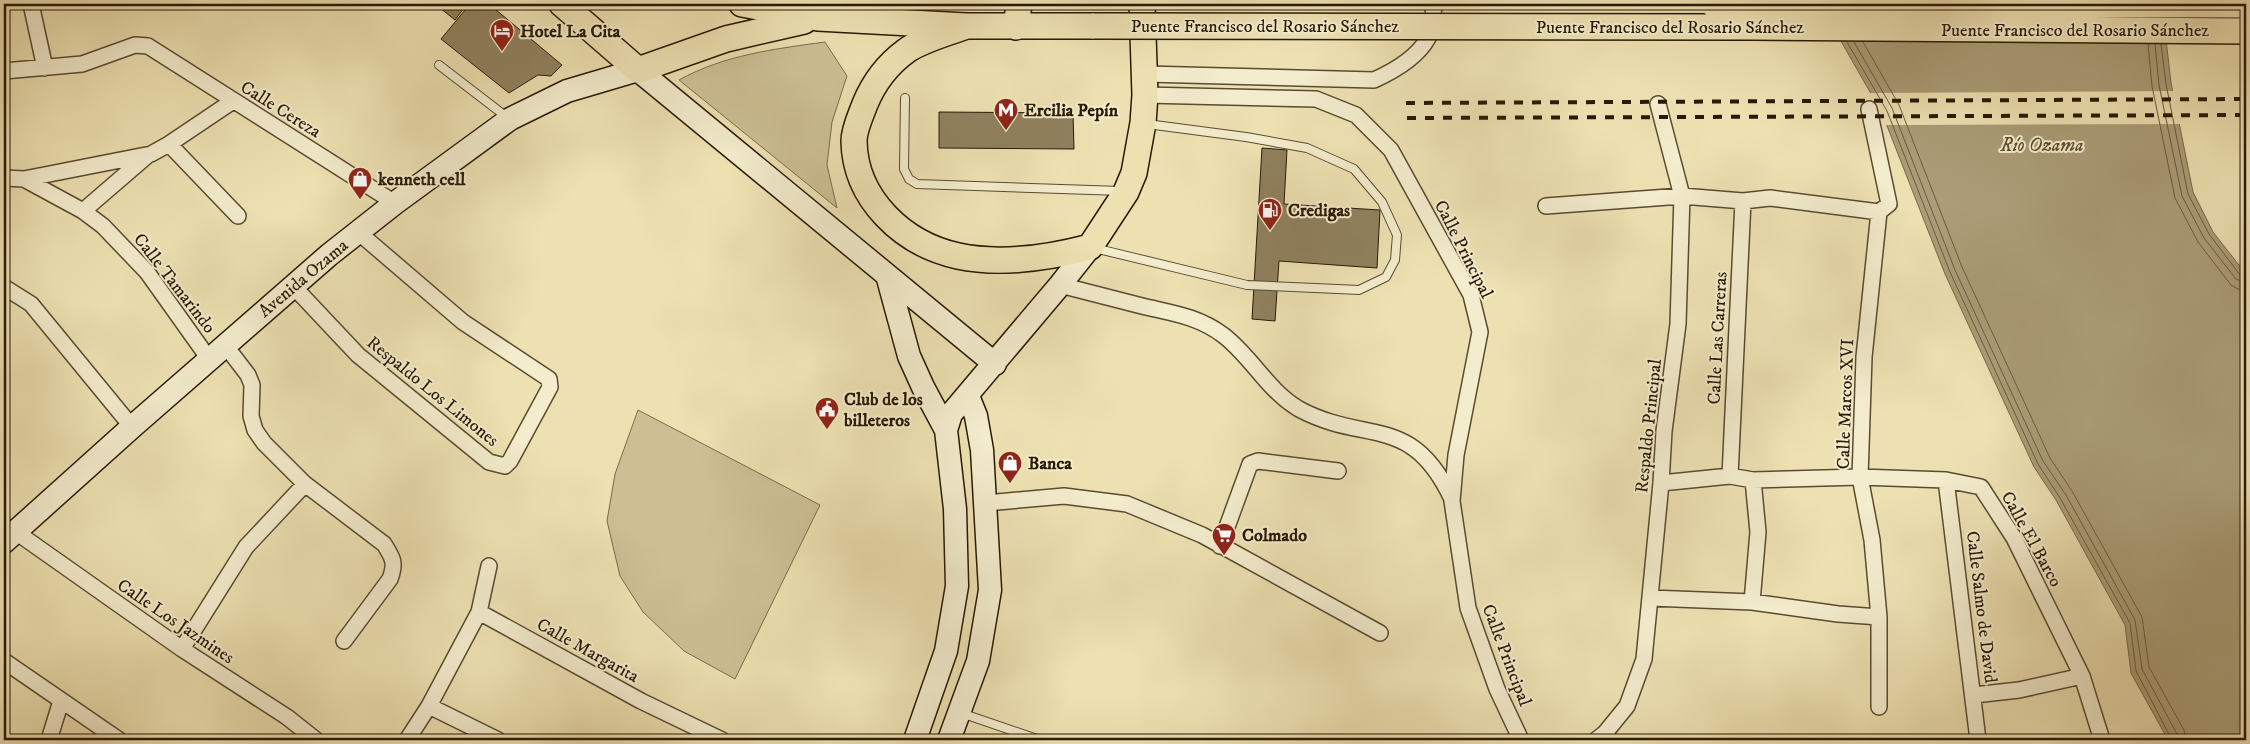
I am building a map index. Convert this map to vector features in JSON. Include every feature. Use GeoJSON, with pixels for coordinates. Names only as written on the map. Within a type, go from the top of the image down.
{"type":"FeatureCollection","features":[{"type":"Feature","properties":{"kind":"main road"},"geometry":{"type":"LineString","coordinates":[[562,4],[638,70],[995,364]]}},
{"type":"Feature","properties":{"kind":"main road"},"geometry":{"type":"LineString","coordinates":[[742,4],[818,18]]}},
{"type":"Feature","properties":{"kind":"main road"},"geometry":{"type":"LineString","coordinates":[[946,430],[952,414],[1090,247],[1126,192],[1134,173],[1143,124],[1145,85],[1142,4]]}},
{"type":"Feature","properties":{"kind":"main road","name":"Puente Francisco del Rosario Sánchez"},"geometry":{"type":"LineString","coordinates":[[1713,4],[2246,5]]}},
{"type":"Feature","properties":{"kind":"main road","name":"Puente Francisco del Rosario Sánchez"},"geometry":{"type":"LineString","coordinates":[[818,18],[966,26],[1018,15],[1094,26],[1752,27],[2246,31]]}},
{"type":"Feature","properties":{"kind":"main road"},"geometry":{"type":"LineString","coordinates":[[638,70],[726,39],[818,18]]}},
{"type":"Feature","properties":{"kind":"main road"},"geometry":{"type":"LineString","coordinates":[[966,26],[908,49],[886,68],[870,93],[854,139],[857,165],[865,191],[880,211],[902,229],[928,246],[958,256],[1016,259],[1065,254],[1090,247]]}},
{"type":"Feature","properties":{"kind":"main road","name":"Avenida Ozama"},"geometry":{"type":"LineString","coordinates":[[10,537],[293,286],[395,203],[510,119],[567,91],[638,70]]}},
{"type":"Feature","properties":{"kind":"main road"},"geometry":{"type":"LineString","coordinates":[[887,275],[909,356],[946,430],[955,509],[957,586],[946,651],[915,740]]}},
{"type":"Feature","properties":{"kind":"main road"},"geometry":{"type":"LineString","coordinates":[[949,740],[961,713],[978,661],[990,590],[982,450],[976,416],[968,396]]}},
{"type":"Feature","properties":{"kind":"street"},"geometry":{"type":"LineString","coordinates":[[4,71],[45,68],[31,4]]}},
{"type":"Feature","properties":{"kind":"street"},"geometry":{"type":"LineString","coordinates":[[1145,85],[1374,80],[1384,76],[1416,55],[1429,37],[1434,4]]}},
{"type":"Feature","properties":{"kind":"street","name":"Calle Cereza"},"geometry":{"type":"LineString","coordinates":[[45,68],[82,64],[135,45],[148,46],[395,203]]}},
{"type":"Feature","properties":{"kind":"street","name":"Calle Principal"},"geometry":{"type":"LineString","coordinates":[[1145,85],[1316,99],[1356,116],[1391,150],[1471,295],[1480,332],[1456,454],[1452,501],[1468,608],[1497,689],[1521,740]]}},
{"type":"Feature","properties":{"kind":"street"},"geometry":{"type":"LineString","coordinates":[[83,211],[151,154],[233,101]]}},
{"type":"Feature","properties":{"kind":"street","name":"Respaldo Principal"},"geometry":{"type":"LineString","coordinates":[[1596,740],[1605,733],[1627,706],[1644,659],[1651,598],[1664,431],[1678,324],[1682,196],[1658,104]]}},
{"type":"Feature","properties":{"kind":"street","name":"Calle Marcos XVI"},"geometry":{"type":"LineString","coordinates":[[1869,109],[1889,204],[1879,212],[1864,357],[1860,476],[1872,540],[1879,617],[1879,707]]}},
{"type":"Feature","properties":{"kind":"street"},"geometry":{"type":"LineString","coordinates":[[169,144],[238,216]]}},
{"type":"Feature","properties":{"kind":"street"},"geometry":{"type":"LineString","coordinates":[[24,179],[151,154]]}},
{"type":"Feature","properties":{"kind":"street","name":"Calle Tamarindo"},"geometry":{"type":"LineString","coordinates":[[4,178],[24,179],[83,211],[103,226],[147,272],[217,352],[248,375],[252,385],[251,416],[255,430],[264,443],[305,484],[384,544],[392,557],[394,567],[390,579],[344,641]]}},
{"type":"Feature","properties":{"kind":"street"},"geometry":{"type":"LineString","coordinates":[[1546,206],[1682,196],[1743,201],[1770,198],[1879,212]]}},
{"type":"Feature","properties":{"kind":"street","name":"Calle Las Carreras"},"geometry":{"type":"LineString","coordinates":[[1730,476],[1743,201]]}},
{"type":"Feature","properties":{"kind":"street","name":"Respaldo Los Limones"},"geometry":{"type":"LineString","coordinates":[[293,286],[358,355],[489,462],[505,466],[510,461],[550,387],[549,379],[463,322],[358,232]]}},
{"type":"Feature","properties":{"kind":"street"},"geometry":{"type":"LineString","coordinates":[[1060,285],[1179,313],[1206,324],[1230,340],[1266,382],[1298,408],[1334,423],[1381,432],[1411,446],[1435,468],[1452,501]]}},
{"type":"Feature","properties":{"kind":"street"},"geometry":{"type":"LineString","coordinates":[[4,287],[31,304],[132,427]]}},
{"type":"Feature","properties":{"kind":"street"},"geometry":{"type":"LineString","coordinates":[[1220,546],[1250,464],[1258,461],[1338,471]]}},
{"type":"Feature","properties":{"kind":"street","name":"Calle El Barco"},"geometry":{"type":"LineString","coordinates":[[1661,483],[1730,476],[1753,480],[1860,476],[1946,480],[1981,487],[2014,538],[2082,676],[2102,740]]}},
{"type":"Feature","properties":{"kind":"street"},"geometry":{"type":"LineString","coordinates":[[1752,602],[1758,532],[1753,480]]}},
{"type":"Feature","properties":{"kind":"street","name":"Calle Salmo de David"},"geometry":{"type":"LineString","coordinates":[[1946,480],[1974,695],[1978,740]]}},
{"type":"Feature","properties":{"kind":"street"},"geometry":{"type":"LineString","coordinates":[[182,649],[246,547],[305,484]]}},
{"type":"Feature","properties":{"kind":"street"},"geometry":{"type":"LineString","coordinates":[[986,503],[1064,496],[1127,504],[1202,535],[1380,633]]}},
{"type":"Feature","properties":{"kind":"street","name":"Calle Los Jazmines"},"geometry":{"type":"LineString","coordinates":[[10,537],[287,718],[316,740]]}},
{"type":"Feature","properties":{"kind":"street"},"geometry":{"type":"LineString","coordinates":[[407,740],[429,706],[479,612],[489,566]]}},
{"type":"Feature","properties":{"kind":"street"},"geometry":{"type":"LineString","coordinates":[[1651,598],[1752,602],[1838,614],[1879,617]]}},
{"type":"Feature","properties":{"kind":"street","name":"Calle Margarita"},"geometry":{"type":"LineString","coordinates":[[479,612],[641,701],[722,740]]}},
{"type":"Feature","properties":{"kind":"street"},"geometry":{"type":"LineString","coordinates":[[4,661],[120,740]]}},
{"type":"Feature","properties":{"kind":"street"},"geometry":{"type":"LineString","coordinates":[[1974,695],[2019,690],[2082,676]]}},
{"type":"Feature","properties":{"kind":"street"},"geometry":{"type":"LineString","coordinates":[[49,740],[61,701]]}},
{"type":"Feature","properties":{"kind":"street"},"geometry":{"type":"LineString","coordinates":[[429,706],[498,740]]}},
{"type":"Feature","properties":{"kind":"lane"},"geometry":{"type":"LineString","coordinates":[[439,65],[510,119]]}},
{"type":"Feature","properties":{"kind":"lane"},"geometry":{"type":"LineString","coordinates":[[905,98],[904,169],[908,179],[917,184],[1126,192]]}},
{"type":"Feature","properties":{"kind":"lane"},"geometry":{"type":"LineString","coordinates":[[1090,247],[1247,285],[1359,290],[1386,277],[1395,260],[1397,235],[1382,202],[1354,169],[1307,148],[1246,137],[1143,124]]}},
{"type":"Feature","properties":{"kind":"lane"},"geometry":{"type":"LineString","coordinates":[[961,713],[1040,740]]}},
{"type":"Feature","properties":{"kind":"shaded area"},"geometry":{"type":"Polygon","coordinates":[[[825,42],[847,76],[832,122],[827,165],[837,208],[679,80],[714,64],[750,54],[825,42]]]}},
{"type":"Feature","properties":{"kind":"shaded area"},"geometry":{"type":"Polygon","coordinates":[[[638,410],[820,505],[735,679],[684,651],[643,612],[620,576],[607,521],[615,474],[638,410]]]}},
{"type":"Feature","properties":{"kind":"water","name":"Río Ozama"},"geometry":{"type":"Polygon","coordinates":[[[1825,4],[2162,4],[2171,83],[2193,192],[2213,232],[2246,274],[2246,740],[2168,740],[2131,673],[2125,625],[2056,500],[2034,467],[1945,274],[1882,113],[1842,43],[1825,4]]]}},
{"type":"Feature","properties":{"kind":"pier"},"geometry":{"type":"Polygon","coordinates":[[[2175,91],[2182,124],[1884,125],[1868,93],[2175,91]]]}},
{"type":"Feature","properties":{"kind":"building"},"geometry":{"type":"Polygon","coordinates":[[[435,4],[467,4],[455,20],[435,4]]]}},
{"type":"Feature","properties":{"kind":"building","name":"Hotel La Cita"},"geometry":{"type":"Polygon","coordinates":[[[470,4],[489,4],[562,65],[551,76],[538,75],[509,93],[441,39],[470,4]]]}},
{"type":"Feature","properties":{"kind":"building","name":"Ercilia Pepín"},"geometry":{"type":"Polygon","coordinates":[[[939,112],[1073,113],[1074,149],[939,148],[939,112]]]}},
{"type":"Feature","properties":{"kind":"building"},"geometry":{"type":"Polygon","coordinates":[[[1262,148],[1287,150],[1284,204],[1380,210],[1377,268],[1279,261],[1275,321],[1252,319],[1262,148]]]}},
{"type":"Feature","properties":{"kind":"railway"},"geometry":{"type":"LineString","coordinates":[[1406,103],[2246,99]]}},
{"type":"Feature","properties":{"kind":"railway"},"geometry":{"type":"LineString","coordinates":[[1407,118],[2246,115]]}},
{"type":"Feature","properties":{"kind":"place","name":"Hotel La Cita"},"geometry":{"type":"Point","coordinates":[502,52]}},
{"type":"Feature","properties":{"kind":"place","name":"Ercilia Pepín"},"geometry":{"type":"Point","coordinates":[1006,131]}},
{"type":"Feature","properties":{"kind":"place","name":"kenneth cell"},"geometry":{"type":"Point","coordinates":[360,200]}},
{"type":"Feature","properties":{"kind":"place","name":"Credigas"},"geometry":{"type":"Point","coordinates":[1270,231]}},
{"type":"Feature","properties":{"kind":"place","name":"Club de los billeteros"},"geometry":{"type":"Point","coordinates":[827,430]}},
{"type":"Feature","properties":{"kind":"place","name":"Banca"},"geometry":{"type":"Point","coordinates":[1010,484]}},
{"type":"Feature","properties":{"kind":"place","name":"Colmado"},"geometry":{"type":"Point","coordinates":[1224,556]}}]}
